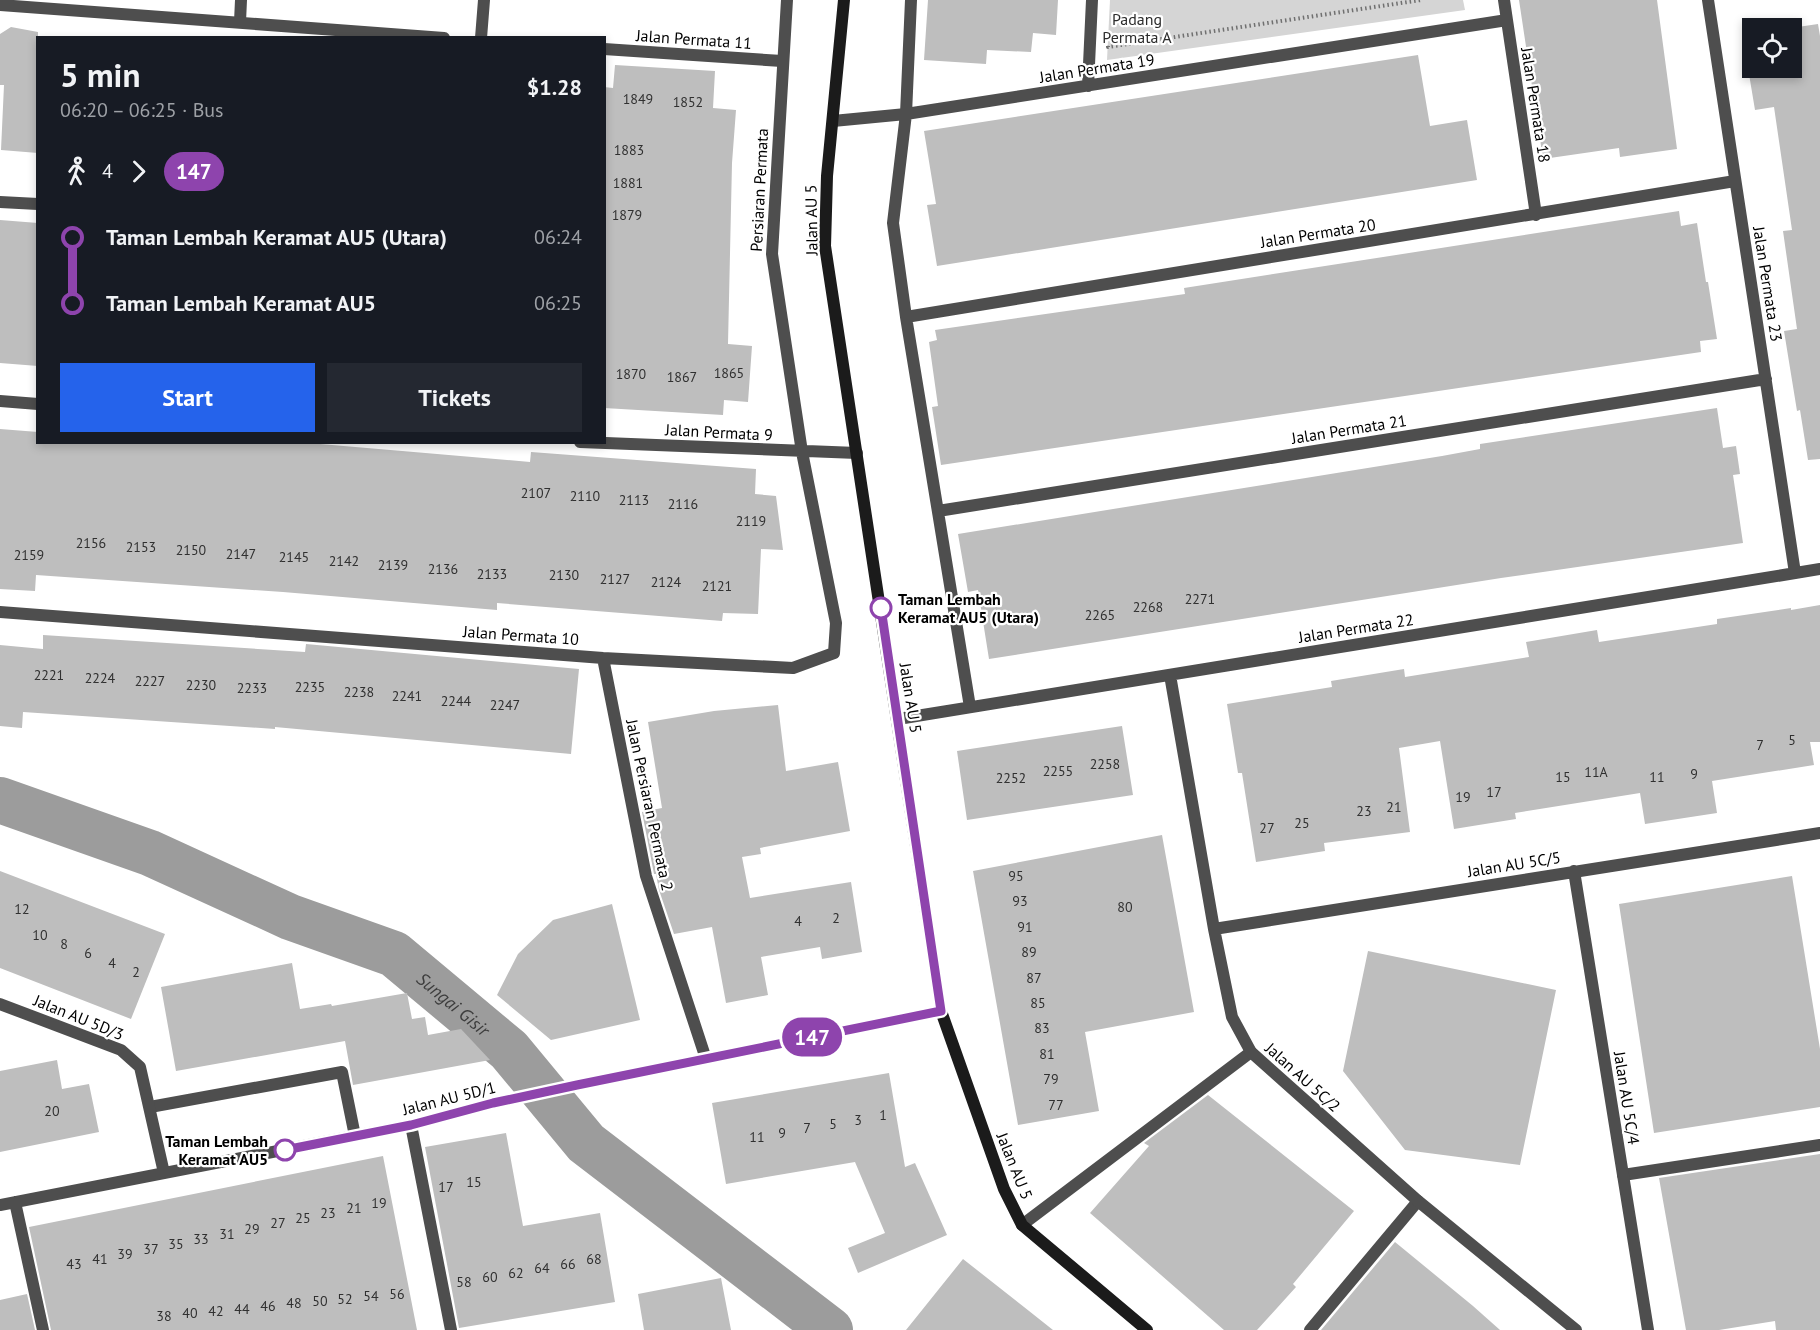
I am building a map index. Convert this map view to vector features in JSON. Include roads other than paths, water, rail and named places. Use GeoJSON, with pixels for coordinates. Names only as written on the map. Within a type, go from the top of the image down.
{"type":"FeatureCollection","features":[{"type":"Feature","properties":{"kind":"main road","name":"Jalan AU 5"},"geometry":{"type":"LineString","coordinates":[[844,0],[827,176],[825,246],[941,1011],[1001,1180],[1022,1225],[1147,1330]]}},
{"type":"Feature","properties":{"kind":"street"},"geometry":{"type":"LineString","coordinates":[[240,22],[242,0]]}},
{"type":"Feature","properties":{"kind":"street"},"geometry":{"type":"LineString","coordinates":[[481,36],[484,0]]}},
{"type":"Feature","properties":{"kind":"street","name":"Persiaran Permata"},"geometry":{"type":"LineString","coordinates":[[787,0],[772,254],[802,452]]}},
{"type":"Feature","properties":{"kind":"street"},"geometry":{"type":"LineString","coordinates":[[911,0],[906,114],[893,223],[906,317],[970,707]]}},
{"type":"Feature","properties":{"kind":"street"},"geometry":{"type":"LineString","coordinates":[[1088,86],[1092,0]]}},
{"type":"Feature","properties":{"kind":"street","name":"Jalan Permata 18"},"geometry":{"type":"LineString","coordinates":[[1504,0],[1536,214]]}},
{"type":"Feature","properties":{"kind":"street","name":"Jalan Permata 23"},"geometry":{"type":"LineString","coordinates":[[1708,0],[1795,573]]}},
{"type":"Feature","properties":{"kind":"street"},"geometry":{"type":"LineString","coordinates":[[0,5],[240,22],[286,32],[391,36]]}},
{"type":"Feature","properties":{"kind":"street","name":"Jalan Permata 19"},"geometry":{"type":"LineString","coordinates":[[833,121],[906,114],[1507,20]]}},
{"type":"Feature","properties":{"kind":"street","name":"Jalan Permata 11"},"geometry":{"type":"LineString","coordinates":[[606,49],[782,61]]}},
{"type":"Feature","properties":{"kind":"street","name":"Jalan Permata 20"},"geometry":{"type":"LineString","coordinates":[[906,317],[1735,181]]}},
{"type":"Feature","properties":{"kind":"street"},"geometry":{"type":"LineString","coordinates":[[0,201],[36,204]]}},
{"type":"Feature","properties":{"kind":"street","name":"Jalan Permata 21"},"geometry":{"type":"LineString","coordinates":[[938,511],[1766,379]]}},
{"type":"Feature","properties":{"kind":"street"},"geometry":{"type":"LineString","coordinates":[[0,401],[36,404]]}},
{"type":"Feature","properties":{"kind":"street","name":"Jalan Permata 9"},"geometry":{"type":"LineString","coordinates":[[606,443],[857,453]]}},
{"type":"Feature","properties":{"kind":"street","name":"Jalan Permata 10"},"geometry":{"type":"LineString","coordinates":[[0,612],[603,658],[793,668],[834,653],[836,623],[802,452]]}},
{"type":"Feature","properties":{"kind":"street","name":"Jalan Permata 22"},"geometry":{"type":"LineString","coordinates":[[898,719],[1820,569]]}},
{"type":"Feature","properties":{"kind":"street","name":"Jalan Persiaran Permata 2"},"geometry":{"type":"LineString","coordinates":[[603,658],[646,876],[706,1059]]}},
{"type":"Feature","properties":{"kind":"street","name":"Jalan AU 5C/2"},"geometry":{"type":"LineString","coordinates":[[1170,675],[1214,929],[1232,1017],[1251,1052],[1418,1201],[1575,1330]]}},
{"type":"Feature","properties":{"kind":"street","name":"Jalan AU 5C/5"},"geometry":{"type":"LineString","coordinates":[[1214,929],[1820,833]]}},
{"type":"Feature","properties":{"kind":"street","name":"Jalan AU 5C/4"},"geometry":{"type":"LineString","coordinates":[[1574,871],[1648,1330]]}},
{"type":"Feature","properties":{"kind":"street","name":"Jalan AU 5D/3"},"geometry":{"type":"LineString","coordinates":[[0,1004],[120,1050],[140,1067],[164,1173]]}},
{"type":"Feature","properties":{"kind":"street","name":"Jalan AU 5D/1"},"geometry":{"type":"LineString","coordinates":[[0,1205],[411,1125],[493,1103],[941,1011]]}},
{"type":"Feature","properties":{"kind":"street"},"geometry":{"type":"LineString","coordinates":[[1022,1225],[1251,1052]]}},
{"type":"Feature","properties":{"kind":"street"},"geometry":{"type":"LineString","coordinates":[[150,1107],[342,1072],[355,1136]]}},
{"type":"Feature","properties":{"kind":"street"},"geometry":{"type":"LineString","coordinates":[[411,1125],[451,1330]]}},
{"type":"Feature","properties":{"kind":"street"},"geometry":{"type":"LineString","coordinates":[[1623,1175],[1820,1144]]}},
{"type":"Feature","properties":{"kind":"street"},"geometry":{"type":"LineString","coordinates":[[1310,1330],[1418,1201]]}},
{"type":"Feature","properties":{"kind":"street"},"geometry":{"type":"LineString","coordinates":[[15,1202],[43,1330]]}},
{"type":"Feature","properties":{"kind":"waterway","name":"Sungai Gisir"},"geometry":{"type":"LineString","coordinates":[[0,800],[150,853],[290,917],[394,954],[509,1050],[586,1143],[830,1330]]}},
{"type":"Feature","properties":{"kind":"place","name":"Taman Lembah Keramat AU5 (Utara)"},"geometry":{"type":"Point","coordinates":[881,608]}},
{"type":"Feature","properties":{"kind":"place","name":"Taman Lembah Keramat AU5"},"geometry":{"type":"Point","coordinates":[285,1150]}},
{"type":"Feature","properties":{"kind":"park label","name":"Padang Permata A"},"geometry":{"type":"Point","coordinates":[1137,28]}}]}
